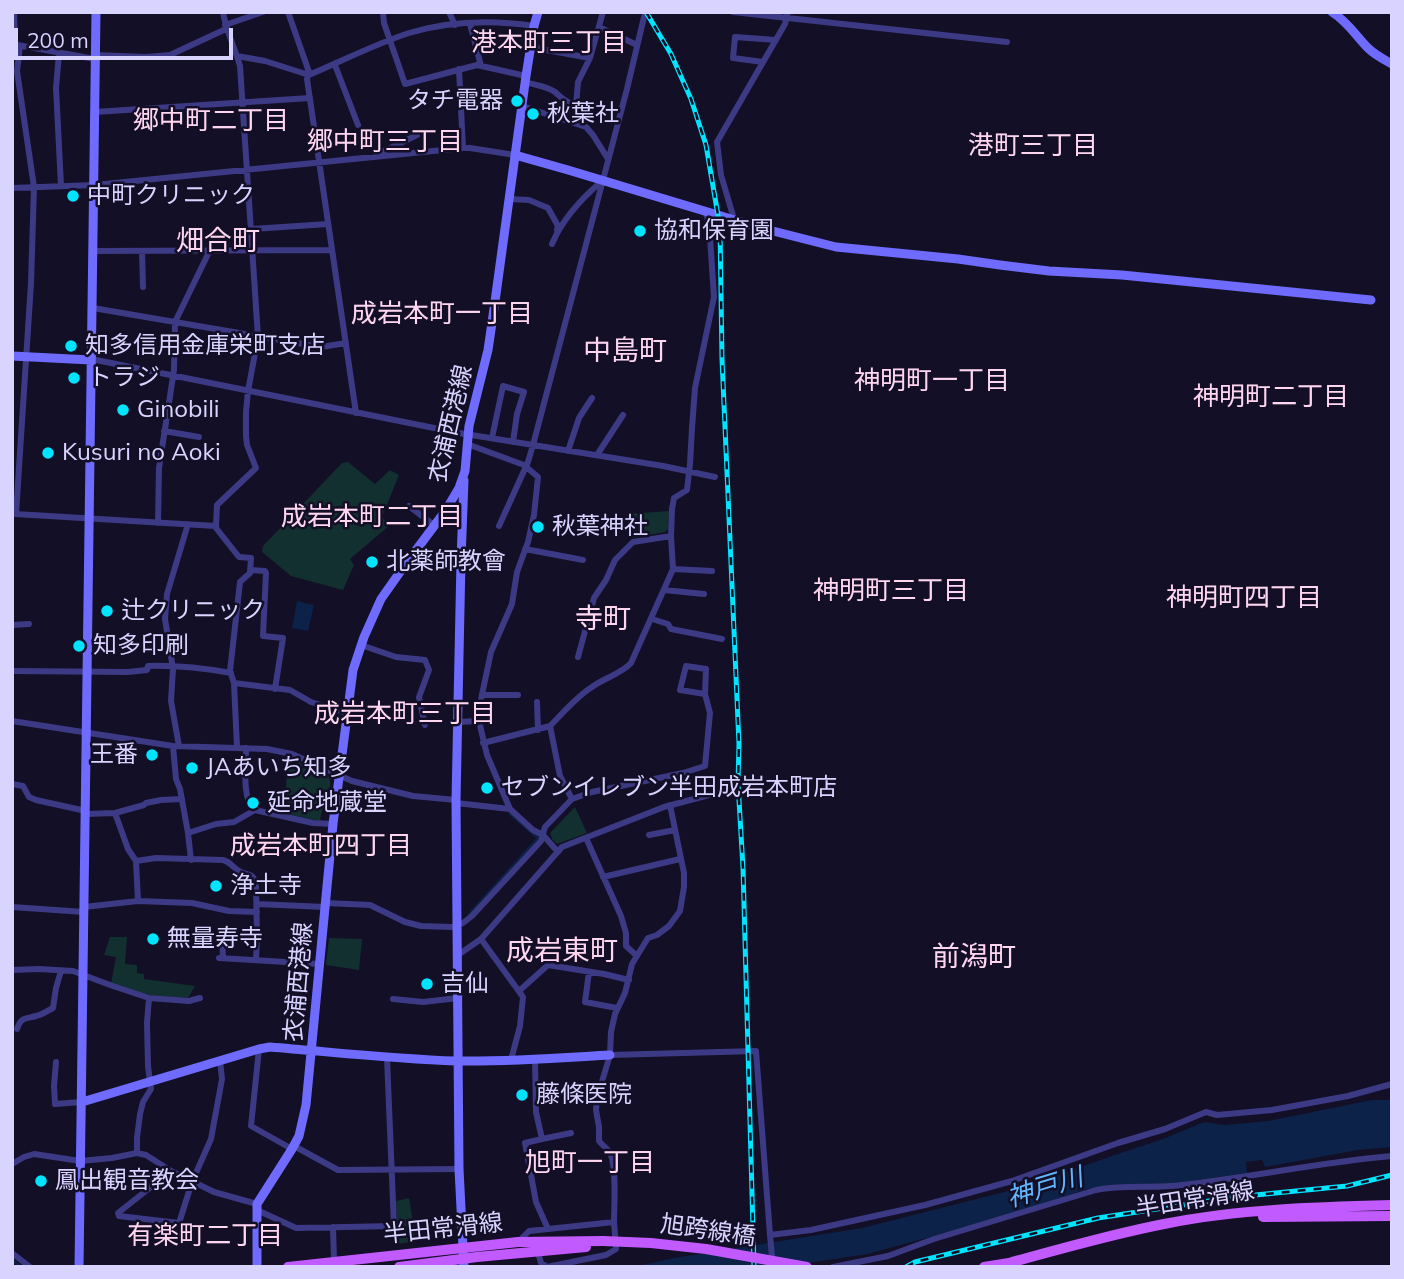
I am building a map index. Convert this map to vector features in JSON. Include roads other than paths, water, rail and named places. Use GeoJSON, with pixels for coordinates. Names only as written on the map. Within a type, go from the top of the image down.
{"type":"FeatureCollection","features":[{"type":"Feature","properties":{"kind":"main road","name":"半田常滑線"},"geometry":{"type":"LineString","coordinates":[[1009,1265],[1164,1224],[1230,1213],[1304,1207],[1390,1212]]}},
{"type":"Feature","properties":{"kind":"main road","name":"半田常滑線"},"geometry":{"type":"LineString","coordinates":[[1009,1265],[1160,1230],[1264,1217],[1390,1212]]}},
{"type":"Feature","properties":{"kind":"main road","name":"半田常滑線"},"geometry":{"type":"LineString","coordinates":[[288,1267],[518,1242],[603,1243]]}},
{"type":"Feature","properties":{"kind":"main road","name":"半田常滑線"},"geometry":{"type":"LineString","coordinates":[[399,1267],[463,1263],[603,1243]]}},
{"type":"Feature","properties":{"kind":"main road","name":"旭跨線橋"},"geometry":{"type":"LineString","coordinates":[[603,1243],[692,1252],[782,1267]]}},
{"type":"Feature","properties":{"kind":"main road","name":"旭跨線橋"},"geometry":{"type":"LineString","coordinates":[[603,1243],[651,1243],[706,1249],[807,1267]]}},
{"type":"Feature","properties":{"kind":"main road"},"geometry":{"type":"LineString","coordinates":[[984,1267],[1009,1265]]}},
{"type":"Feature","properties":{"kind":"street"},"geometry":{"type":"LineString","coordinates":[[14,12],[17,71],[34,187],[26,357],[14,514],[216,526]]}},
{"type":"Feature","properties":{"kind":"street"},"geometry":{"type":"LineString","coordinates":[[79,1267],[96,12]]}},
{"type":"Feature","properties":{"kind":"street"},"geometry":{"type":"LineString","coordinates":[[223,12],[240,66],[258,337],[246,412],[247,445],[256,468],[217,505],[216,528],[239,557],[251,558],[250,573],[240,582],[233,636],[231,673],[234,683],[237,747]]}},
{"type":"Feature","properties":{"kind":"street"},"geometry":{"type":"LineString","coordinates":[[16,45],[59,54],[95,57],[170,55],[263,12]]}},
{"type":"Feature","properties":{"kind":"street"},"geometry":{"type":"LineString","coordinates":[[288,12],[308,69],[307,79],[356,413]]}},
{"type":"Feature","properties":{"kind":"street"},"geometry":{"type":"LineString","coordinates":[[383,12],[384,23],[405,84],[481,65],[543,86],[554,91],[562,100],[576,106],[578,82],[590,58],[603,12]]}},
{"type":"Feature","properties":{"kind":"street"},"geometry":{"type":"LineString","coordinates":[[449,12],[455,25]]}},
{"type":"Feature","properties":{"kind":"street","name":"衣浦西港線"},"geometry":{"type":"LineString","coordinates":[[257,1207],[293,1148],[305,1113],[333,824],[353,670],[381,599],[451,503],[465,471],[468,439],[488,350],[525,79],[538,12]]}},
{"type":"Feature","properties":{"kind":"street"},"geometry":{"type":"LineString","coordinates":[[499,526],[533,445],[647,12]]}},
{"type":"Feature","properties":{"kind":"street"},"geometry":{"type":"LineString","coordinates":[[733,12],[788,15],[1007,42]]}},
{"type":"Feature","properties":{"kind":"street"},"geometry":{"type":"LineString","coordinates":[[1332,12],[1342,18],[1378,57],[1392,64]]}},
{"type":"Feature","properties":{"kind":"street"},"geometry":{"type":"LineString","coordinates":[[734,219],[721,175],[717,142],[788,15]]}},
{"type":"Feature","properties":{"kind":"street"},"geometry":{"type":"LineString","coordinates":[[237,57],[265,61],[309,75],[390,40],[427,29],[497,22],[534,26]]}},
{"type":"Feature","properties":{"kind":"street"},"geometry":{"type":"LineString","coordinates":[[470,24],[481,65]]}},
{"type":"Feature","properties":{"kind":"street"},"geometry":{"type":"LineString","coordinates":[[599,27],[637,45]]}},
{"type":"Feature","properties":{"kind":"street"},"geometry":{"type":"LineString","coordinates":[[763,62],[733,58],[735,37],[776,40]]}},
{"type":"Feature","properties":{"kind":"street"},"geometry":{"type":"LineString","coordinates":[[530,47],[590,58]]}},
{"type":"Feature","properties":{"kind":"street"},"geometry":{"type":"LineString","coordinates":[[59,54],[56,88],[61,186]]}},
{"type":"Feature","properties":{"kind":"street"},"geometry":{"type":"LineString","coordinates":[[335,65],[358,125]]}},
{"type":"Feature","properties":{"kind":"street"},"geometry":{"type":"LineString","coordinates":[[459,69],[463,148]]}},
{"type":"Feature","properties":{"kind":"street"},"geometry":{"type":"LineString","coordinates":[[95,112],[310,99]]}},
{"type":"Feature","properties":{"kind":"street"},"geometry":{"type":"LineString","coordinates":[[522,106],[586,127],[608,159]]}},
{"type":"Feature","properties":{"kind":"street"},"geometry":{"type":"LineString","coordinates":[[371,157],[417,135]]}},
{"type":"Feature","properties":{"kind":"street"},"geometry":{"type":"LineString","coordinates":[[12,188],[94,185],[470,148],[515,155],[836,247],[958,258],[1049,271],[1122,275],[1371,300]]}},
{"type":"Feature","properties":{"kind":"street"},"geometry":{"type":"LineString","coordinates":[[557,230],[589,192],[602,181]]}},
{"type":"Feature","properties":{"kind":"street"},"geometry":{"type":"LineString","coordinates":[[509,199],[528,201],[548,208],[558,226],[552,244]]}},
{"type":"Feature","properties":{"kind":"street"},"geometry":{"type":"LineString","coordinates":[[483,743],[550,726],[584,693],[627,668],[673,569],[671,536],[674,498],[687,490],[695,388],[714,297],[709,222],[705,211]]}},
{"type":"Feature","properties":{"kind":"street"},"geometry":{"type":"LineString","coordinates":[[251,229],[328,224]]}},
{"type":"Feature","properties":{"kind":"street"},"geometry":{"type":"LineString","coordinates":[[158,523],[159,468],[173,375],[175,322],[210,250]]}},
{"type":"Feature","properties":{"kind":"street"},"geometry":{"type":"LineString","coordinates":[[94,251],[332,250]]}},
{"type":"Feature","properties":{"kind":"street"},"geometry":{"type":"LineString","coordinates":[[142,251],[143,287]]}},
{"type":"Feature","properties":{"kind":"street"},"geometry":{"type":"LineString","coordinates":[[93,308],[321,347],[346,343]]}},
{"type":"Feature","properties":{"kind":"street"},"geometry":{"type":"LineString","coordinates":[[12,356],[91,360],[356,413],[468,439],[526,466],[538,477],[534,515],[517,572],[512,604],[491,652],[479,721],[483,743],[510,809],[533,830],[543,835],[558,852]]}},
{"type":"Feature","properties":{"kind":"street"},"geometry":{"type":"LineString","coordinates":[[492,439],[503,386],[524,392],[517,414],[513,442]]}},
{"type":"Feature","properties":{"kind":"street"},"geometry":{"type":"LineString","coordinates":[[568,451],[579,418],[592,398]]}},
{"type":"Feature","properties":{"kind":"street"},"geometry":{"type":"LineString","coordinates":[[597,455],[623,415]]}},
{"type":"Feature","properties":{"kind":"street"},"geometry":{"type":"LineString","coordinates":[[164,431],[199,437]]}},
{"type":"Feature","properties":{"kind":"street"},"geometry":{"type":"LineString","coordinates":[[468,439],[492,439],[533,445],[715,477]]}},
{"type":"Feature","properties":{"kind":"street"},"geometry":{"type":"LineString","coordinates":[[463,1263],[459,1169],[456,802],[465,471]]}},
{"type":"Feature","properties":{"kind":"street"},"geometry":{"type":"LineString","coordinates":[[451,503],[460,501],[463,506]]}},
{"type":"Feature","properties":{"kind":"street"},"geometry":{"type":"LineString","coordinates":[[409,506],[435,526]]}},
{"type":"Feature","properties":{"kind":"street"},"geometry":{"type":"LineString","coordinates":[[188,524],[167,594],[166,626],[172,665],[171,701],[176,746],[176,779],[182,799],[191,860]]}},
{"type":"Feature","properties":{"kind":"street"},"geometry":{"type":"LineString","coordinates":[[578,657],[594,598],[606,580],[614,560],[633,542],[671,536]]}},
{"type":"Feature","properties":{"kind":"street"},"geometry":{"type":"LineString","coordinates":[[525,550],[583,561]]}},
{"type":"Feature","properties":{"kind":"street"},"geometry":{"type":"LineString","coordinates":[[673,569],[712,571]]}},
{"type":"Feature","properties":{"kind":"street"},"geometry":{"type":"LineString","coordinates":[[251,570],[266,573],[263,636],[282,638],[275,689]]}},
{"type":"Feature","properties":{"kind":"street"},"geometry":{"type":"LineString","coordinates":[[664,590],[704,594]]}},
{"type":"Feature","properties":{"kind":"street"},"geometry":{"type":"LineString","coordinates":[[652,619],[668,624],[671,629],[722,639]]}},
{"type":"Feature","properties":{"kind":"street"},"geometry":{"type":"LineString","coordinates":[[12,625],[29,624]]}},
{"type":"Feature","properties":{"kind":"street"},"geometry":{"type":"LineString","coordinates":[[361,645],[396,657],[425,660],[429,670],[419,698],[425,725]]}},
{"type":"Feature","properties":{"kind":"street"},"geometry":{"type":"LineString","coordinates":[[12,671],[128,672],[148,670],[148,666],[172,665],[231,673]]}},
{"type":"Feature","properties":{"kind":"street"},"geometry":{"type":"LineString","coordinates":[[12,907],[84,909],[138,901],[192,902],[229,911],[370,905],[413,925],[458,926],[472,916],[541,841],[545,827],[572,799],[705,766],[710,713],[705,694],[706,669],[686,666],[680,690],[705,694]]}},
{"type":"Feature","properties":{"kind":"street"},"geometry":{"type":"LineString","coordinates":[[234,683],[290,690],[311,702],[346,713]]}},
{"type":"Feature","properties":{"kind":"street"},"geometry":{"type":"LineString","coordinates":[[482,695],[518,695]]}},
{"type":"Feature","properties":{"kind":"street"},"geometry":{"type":"LineString","coordinates":[[537,702],[538,730]]}},
{"type":"Feature","properties":{"kind":"street"},"geometry":{"type":"LineString","coordinates":[[12,721],[176,746],[280,750],[352,781],[413,796],[510,809]]}},
{"type":"Feature","properties":{"kind":"street"},"geometry":{"type":"LineString","coordinates":[[458,722],[479,721]]}},
{"type":"Feature","properties":{"kind":"street"},"geometry":{"type":"LineString","coordinates":[[550,726],[560,776],[572,799]]}},
{"type":"Feature","properties":{"kind":"street"},"geometry":{"type":"LineString","coordinates":[[246,748],[246,790],[253,811]]}},
{"type":"Feature","properties":{"kind":"street"},"geometry":{"type":"LineString","coordinates":[[12,784],[23,786],[29,797],[36,800],[86,813],[115,813],[160,800],[182,799]]}},
{"type":"Feature","properties":{"kind":"street"},"geometry":{"type":"LineString","coordinates":[[458,955],[481,939],[568,844],[670,805],[724,790]]}},
{"type":"Feature","properties":{"kind":"street"},"geometry":{"type":"LineString","coordinates":[[538,1252],[541,1263],[547,1267],[606,1255],[616,1249],[612,1162],[610,1153],[598,1141],[596,1111],[610,1055],[611,1032],[632,964],[648,938],[669,926],[680,911],[684,873],[670,805]]}},
{"type":"Feature","properties":{"kind":"street"},"geometry":{"type":"LineString","coordinates":[[188,833],[216,824],[234,822],[253,811],[313,823],[333,824]]}},
{"type":"Feature","properties":{"kind":"street"},"geometry":{"type":"LineString","coordinates":[[115,813],[128,849],[136,862],[138,901]]}},
{"type":"Feature","properties":{"kind":"street"},"geometry":{"type":"LineString","coordinates":[[649,835],[675,830]]}},
{"type":"Feature","properties":{"kind":"street"},"geometry":{"type":"LineString","coordinates":[[586,838],[621,916],[626,933],[626,946],[637,956]]}},
{"type":"Feature","properties":{"kind":"street"},"geometry":{"type":"LineString","coordinates":[[136,862],[156,858],[228,861],[238,871],[252,875],[256,881],[256,960]]}},
{"type":"Feature","properties":{"kind":"street"},"geometry":{"type":"LineString","coordinates":[[603,877],[680,859]]}},
{"type":"Feature","properties":{"kind":"street"},"geometry":{"type":"LineString","coordinates":[[222,933],[221,958],[319,964]]}},
{"type":"Feature","properties":{"kind":"street"},"geometry":{"type":"LineString","coordinates":[[481,939],[523,997],[520,1026],[511,1060]]}},
{"type":"Feature","properties":{"kind":"street"},"geometry":{"type":"LineString","coordinates":[[519,991],[548,965],[628,980]]}},
{"type":"Feature","properties":{"kind":"street"},"geometry":{"type":"LineString","coordinates":[[12,970],[73,971],[149,998],[189,1001],[200,998]]}},
{"type":"Feature","properties":{"kind":"street"},"geometry":{"type":"LineString","coordinates":[[17,1029],[20,1020],[38,1016],[52,1008],[61,971]]}},
{"type":"Feature","properties":{"kind":"street"},"geometry":{"type":"LineString","coordinates":[[589,972],[585,1002],[617,1008]]}},
{"type":"Feature","properties":{"kind":"street"},"geometry":{"type":"LineString","coordinates":[[137,1153],[140,1114],[151,1089],[147,1023],[149,998]]}},
{"type":"Feature","properties":{"kind":"street"},"geometry":{"type":"LineString","coordinates":[[393,999],[423,1002],[458,998]]}},
{"type":"Feature","properties":{"kind":"street"},"geometry":{"type":"LineString","coordinates":[[56,1062],[55,1104],[82,1102],[270,1047],[387,1058],[458,1061],[756,1051],[773,1267]]}},
{"type":"Feature","properties":{"kind":"street"},"geometry":{"type":"LineString","coordinates":[[259,1049],[251,1126],[338,1170],[459,1169]]}},
{"type":"Feature","properties":{"kind":"street"},"geometry":{"type":"LineString","coordinates":[[12,1164],[34,1154],[80,1161],[146,1154],[192,1182],[257,1207],[296,1228],[394,1226],[387,1058]]}},
{"type":"Feature","properties":{"kind":"street"},"geometry":{"type":"LineString","coordinates":[[535,1059],[536,1112],[542,1139]]}},
{"type":"Feature","properties":{"kind":"street"},"geometry":{"type":"LineString","coordinates":[[172,1171],[118,1213],[119,1216],[179,1223],[192,1182],[211,1139],[222,1079],[220,1060]]}},
{"type":"Feature","properties":{"kind":"street"},"geometry":{"type":"LineString","coordinates":[[770,1235],[811,1230],[912,1208],[1012,1181],[1165,1129],[1206,1112],[1217,1115],[1272,1110],[1348,1096],[1392,1084]]}},
{"type":"Feature","properties":{"kind":"street"},"geometry":{"type":"LineString","coordinates":[[548,1228],[536,1202],[525,1143],[571,1133]]}},
{"type":"Feature","properties":{"kind":"street"},"geometry":{"type":"LineString","coordinates":[[833,1267],[888,1256],[934,1239],[1096,1190],[1121,1186],[1176,1186],[1392,1156]]}},
{"type":"Feature","properties":{"kind":"street"},"geometry":{"type":"LineString","coordinates":[[257,1207],[257,1267]]}},
{"type":"Feature","properties":{"kind":"street"},"geometry":{"type":"LineString","coordinates":[[518,1242],[529,1231],[614,1222]]}},
{"type":"Feature","properties":{"kind":"street"},"geometry":{"type":"LineString","coordinates":[[333,1227],[334,1261]]}},
{"type":"Feature","properties":{"kind":"street"},"geometry":{"type":"LineString","coordinates":[[12,1253],[30,1267]]}},
{"type":"Feature","properties":{"kind":"water"},"geometry":{"type":"Polygon","coordinates":[[[297,601],[314,605],[308,631],[292,628],[297,601]]]}},
{"type":"Feature","properties":{"kind":"water","name":"神戸川"},"geometry":{"type":"Polygon","coordinates":[[[1372,1100],[1392,1100],[1392,1147],[1358,1150],[1265,1167],[1262,1160],[1246,1162],[1247,1173],[1176,1183],[1107,1185],[1087,1189],[1010,1215],[868,1254],[780,1267],[634,1267],[674,1258],[862,1228],[1028,1186],[1204,1122],[1225,1125],[1268,1121],[1372,1100]]]}},
{"type":"Feature","properties":{"kind":"waterway"},"geometry":{"type":"LineString","coordinates":[[469,914],[538,838],[510,814]]}},
{"type":"Feature","properties":{"kind":"waterway"},"geometry":{"type":"LineString","coordinates":[[12,1260],[21,1267]]}},
{"type":"Feature","properties":{"kind":"railway"},"geometry":{"type":"LineString","coordinates":[[646,12],[671,54],[691,99],[706,145],[720,227],[722,359],[739,744],[738,783],[743,868],[754,1267]]}},
{"type":"Feature","properties":{"kind":"railway"},"geometry":{"type":"LineString","coordinates":[[906,1267],[915,1262],[1098,1218],[1235,1197],[1347,1186],[1392,1175]]}},
{"type":"Feature","properties":{"kind":"place","name":"タチ電器"},"geometry":{"type":"Point","coordinates":[517,101]}},
{"type":"Feature","properties":{"kind":"place","name":"秋葉社"},"geometry":{"type":"Point","coordinates":[533,114]}},
{"type":"Feature","properties":{"kind":"place","name":"中町クリニック"},"geometry":{"type":"Point","coordinates":[73,196]}},
{"type":"Feature","properties":{"kind":"place","name":"協和保育園"},"geometry":{"type":"Point","coordinates":[640,231]}},
{"type":"Feature","properties":{"kind":"place","name":"知多信用金庫栄町支店"},"geometry":{"type":"Point","coordinates":[71,346]}},
{"type":"Feature","properties":{"kind":"place","name":"トラジ"},"geometry":{"type":"Point","coordinates":[74,378]}},
{"type":"Feature","properties":{"kind":"place","name":"Ginobili"},"geometry":{"type":"Point","coordinates":[123,410]}},
{"type":"Feature","properties":{"kind":"place","name":"Kusuri no Aoki"},"geometry":{"type":"Point","coordinates":[48,453]}},
{"type":"Feature","properties":{"kind":"place","name":"秋葉神社"},"geometry":{"type":"Point","coordinates":[538,527]}},
{"type":"Feature","properties":{"kind":"place","name":"北薬師教會"},"geometry":{"type":"Point","coordinates":[372,562]}},
{"type":"Feature","properties":{"kind":"place","name":"辻クリニック"},"geometry":{"type":"Point","coordinates":[107,611]}},
{"type":"Feature","properties":{"kind":"place","name":"知多印刷"},"geometry":{"type":"Point","coordinates":[79,646]}},
{"type":"Feature","properties":{"kind":"place","name":"王番"},"geometry":{"type":"Point","coordinates":[152,755]}},
{"type":"Feature","properties":{"kind":"place","name":"JAあいち知多"},"geometry":{"type":"Point","coordinates":[192,768]}},
{"type":"Feature","properties":{"kind":"place","name":"セブンイレブン半田成岩本町店"},"geometry":{"type":"Point","coordinates":[487,788]}},
{"type":"Feature","properties":{"kind":"place","name":"延命地蔵堂"},"geometry":{"type":"Point","coordinates":[253,803]}},
{"type":"Feature","properties":{"kind":"place","name":"浄土寺"},"geometry":{"type":"Point","coordinates":[216,886]}},
{"type":"Feature","properties":{"kind":"place","name":"無量寿寺"},"geometry":{"type":"Point","coordinates":[153,939]}},
{"type":"Feature","properties":{"kind":"place","name":"吉仙"},"geometry":{"type":"Point","coordinates":[427,984]}},
{"type":"Feature","properties":{"kind":"place","name":"藤條医院"},"geometry":{"type":"Point","coordinates":[522,1095]}},
{"type":"Feature","properties":{"kind":"place","name":"鳳出観音教会"},"geometry":{"type":"Point","coordinates":[41,1181]}},
{"type":"Feature","properties":{"kind":"district","name":"港本町三丁目"},"geometry":{"type":"Point","coordinates":[549,43]}},
{"type":"Feature","properties":{"kind":"district","name":"郷中町二丁目"},"geometry":{"type":"Point","coordinates":[211,121]}},
{"type":"Feature","properties":{"kind":"district","name":"郷中町三丁目"},"geometry":{"type":"Point","coordinates":[385,142]}},
{"type":"Feature","properties":{"kind":"district","name":"港町三丁目"},"geometry":{"type":"Point","coordinates":[1033,146]}},
{"type":"Feature","properties":{"kind":"district","name":"畑合町"},"geometry":{"type":"Point","coordinates":[218,242]}},
{"type":"Feature","properties":{"kind":"district","name":"成岩本町一丁目"},"geometry":{"type":"Point","coordinates":[442,314]}},
{"type":"Feature","properties":{"kind":"district","name":"中島町"},"geometry":{"type":"Point","coordinates":[625,352]}},
{"type":"Feature","properties":{"kind":"district","name":"神明町一丁目"},"geometry":{"type":"Point","coordinates":[932,381]}},
{"type":"Feature","properties":{"kind":"district","name":"神明町二丁目"},"geometry":{"type":"Point","coordinates":[1271,397]}},
{"type":"Feature","properties":{"kind":"district","name":"成岩本町二丁目"},"geometry":{"type":"Point","coordinates":[372,517]}},
{"type":"Feature","properties":{"kind":"district","name":"神明町三丁目"},"geometry":{"type":"Point","coordinates":[891,591]}},
{"type":"Feature","properties":{"kind":"district","name":"神明町四丁目"},"geometry":{"type":"Point","coordinates":[1244,598]}},
{"type":"Feature","properties":{"kind":"district","name":"寺町"},"geometry":{"type":"Point","coordinates":[603,620]}},
{"type":"Feature","properties":{"kind":"district","name":"成岩本町三丁目"},"geometry":{"type":"Point","coordinates":[405,714]}},
{"type":"Feature","properties":{"kind":"district","name":"成岩本町四丁目"},"geometry":{"type":"Point","coordinates":[321,846]}},
{"type":"Feature","properties":{"kind":"district","name":"成岩東町"},"geometry":{"type":"Point","coordinates":[562,952]}},
{"type":"Feature","properties":{"kind":"district","name":"前潟町"},"geometry":{"type":"Point","coordinates":[974,958]}},
{"type":"Feature","properties":{"kind":"district","name":"旭町一丁目"},"geometry":{"type":"Point","coordinates":[590,1163]}},
{"type":"Feature","properties":{"kind":"district","name":"有楽町二丁目"},"geometry":{"type":"Point","coordinates":[205,1236]}}]}
